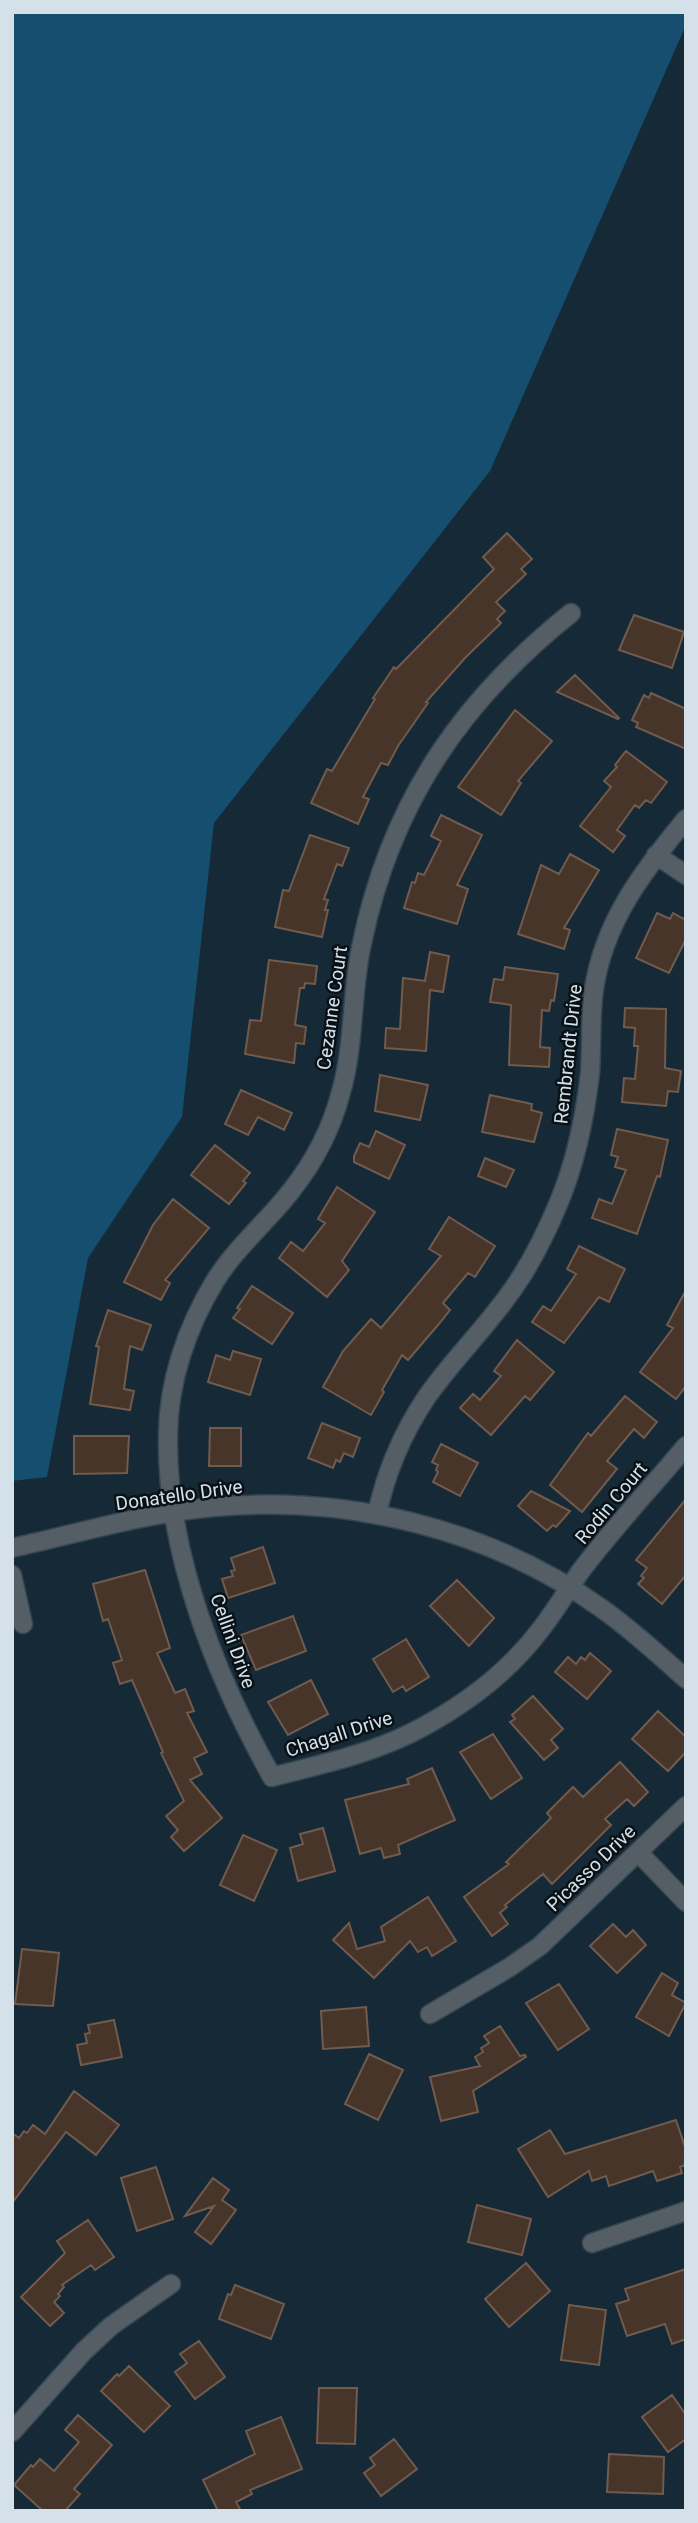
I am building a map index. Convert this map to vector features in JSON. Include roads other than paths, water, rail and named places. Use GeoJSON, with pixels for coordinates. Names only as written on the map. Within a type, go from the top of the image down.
{"type":"FeatureCollection","features":[{"type":"Feature","properties":{"kind":"street","name":"Cezanne Court"},"geometry":{"type":"LineString","coordinates":[[174,1513],[168,1433],[172,1393],[182,1353],[196,1315],[216,1279],[241,1246],[291,1191],[313,1159],[328,1128],[341,1092],[349,1054],[361,945],[388,851],[410,803],[436,757],[466,714],[531,646],[571,613]]}},
{"type":"Feature","properties":{"kind":"street","name":"Rembrandt Drive"},"geometry":{"type":"LineString","coordinates":[[377,1514],[391,1462],[408,1427],[427,1396],[515,1286],[540,1244],[560,1200],[575,1158],[584,1115],[590,1072],[594,987],[603,952],[614,922],[631,890],[686,819]]}},
{"type":"Feature","properties":{"kind":"street"},"geometry":{"type":"LineString","coordinates":[[656,855],[686,875]]}},
{"type":"Feature","properties":{"kind":"street","name":"Rodin Court"},"geometry":{"type":"LineString","coordinates":[[570,1588],[580,1572],[686,1446]]}},
{"type":"Feature","properties":{"kind":"street","name":"Donatello Drive"},"geometry":{"type":"LineString","coordinates":[[12,1548],[214,1507],[266,1504],[323,1507],[377,1514],[474,1541],[525,1563],[570,1588],[645,1641],[686,1679]]}},
{"type":"Feature","properties":{"kind":"street","name":"Cellini Drive"},"geometry":{"type":"LineString","coordinates":[[174,1513],[187,1572],[204,1629],[225,1685],[272,1777]]}},
{"type":"Feature","properties":{"kind":"street"},"geometry":{"type":"LineString","coordinates":[[12,1575],[23,1624]]}},
{"type":"Feature","properties":{"kind":"street","name":"Chagall Drive"},"geometry":{"type":"LineString","coordinates":[[272,1777],[366,1752],[407,1735],[444,1715],[479,1691],[510,1664],[540,1631],[570,1588]]}},
{"type":"Feature","properties":{"kind":"street","name":"Picasso Drive"},"geometry":{"type":"LineString","coordinates":[[430,2014],[540,1945],[686,1806]]}},
{"type":"Feature","properties":{"kind":"street"},"geometry":{"type":"LineString","coordinates":[[639,1853],[686,1902]]}},
{"type":"Feature","properties":{"kind":"street"},"geometry":{"type":"LineString","coordinates":[[592,2243],[686,2211]]}},
{"type":"Feature","properties":{"kind":"street"},"geometry":{"type":"LineString","coordinates":[[12,2432],[84,2351],[111,2326],[171,2284]]}}]}
